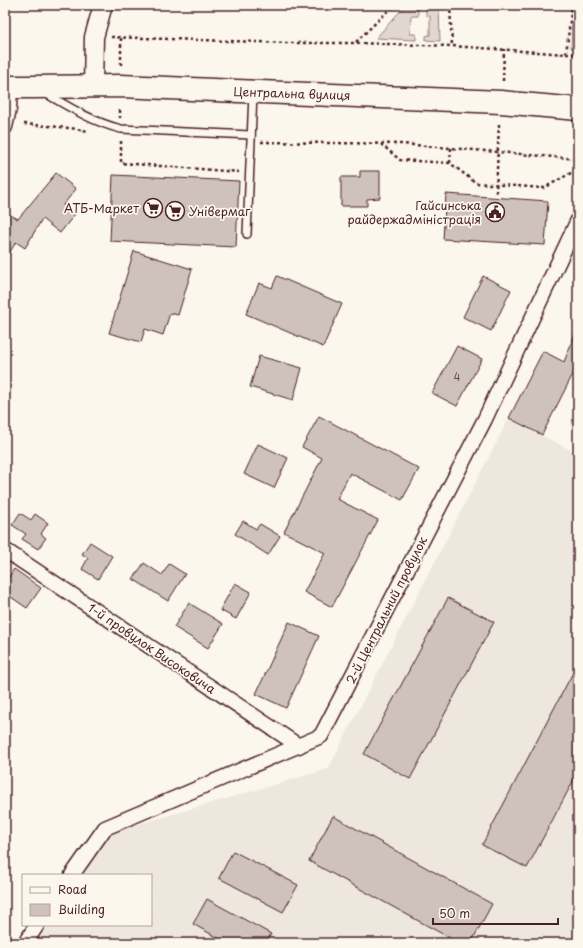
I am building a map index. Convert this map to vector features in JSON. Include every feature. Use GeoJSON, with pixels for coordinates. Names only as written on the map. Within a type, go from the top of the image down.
{"type":"FeatureCollection","features":[{"type":"Feature","properties":{"kind":"highway","name":"Центральна вулиця"},"geometry":{"type":"LineString","coordinates":[[7,87],[34,88],[121,86],[501,102],[578,109]]}},
{"type":"Feature","properties":{"kind":"street"},"geometry":{"type":"LineString","coordinates":[[93,86],[94,37],[102,5]]}},
{"type":"Feature","properties":{"kind":"street"},"geometry":{"type":"LineString","coordinates":[[5,126],[9,109],[7,87]]}},
{"type":"Feature","properties":{"kind":"street","name":"2-й Центральний провулок"},"geometry":{"type":"LineString","coordinates":[[73,874],[105,828],[321,736],[484,419],[578,220]]}},
{"type":"Feature","properties":{"kind":"street","name":"1-й провулок Високовича"},"geometry":{"type":"LineString","coordinates":[[5,550],[299,746]]}},
{"type":"Feature","properties":{"kind":"street"},"geometry":{"type":"LineString","coordinates":[[25,943],[36,926]]}},
{"type":"Feature","properties":{"kind":"lane"},"geometry":{"type":"LineString","coordinates":[[34,88],[91,118],[120,129],[251,138]]}},
{"type":"Feature","properties":{"kind":"lane"},"geometry":{"type":"LineString","coordinates":[[247,234],[253,92]]}},
{"type":"Feature","properties":{"kind":"path"},"geometry":{"type":"LineString","coordinates":[[356,43],[394,5]]}},
{"type":"Feature","properties":{"kind":"path"},"geometry":{"type":"LineString","coordinates":[[450,5],[452,46]]}},
{"type":"Feature","properties":{"kind":"path"},"geometry":{"type":"LineString","coordinates":[[566,54],[572,5]]}},
{"type":"Feature","properties":{"kind":"path"},"geometry":{"type":"LineString","coordinates":[[94,37],[452,46],[578,54]]}},
{"type":"Feature","properties":{"kind":"path"},"geometry":{"type":"LineString","coordinates":[[121,38],[121,69]]}},
{"type":"Feature","properties":{"kind":"path"},"geometry":{"type":"LineString","coordinates":[[503,81],[504,49]]}},
{"type":"Feature","properties":{"kind":"path"},"geometry":{"type":"LineString","coordinates":[[120,110],[121,163],[250,173]]}},
{"type":"Feature","properties":{"kind":"path"},"geometry":{"type":"LineString","coordinates":[[24,124],[70,128],[92,132]]}},
{"type":"Feature","properties":{"kind":"path"},"geometry":{"type":"LineString","coordinates":[[496,193],[499,124]]}},
{"type":"Feature","properties":{"kind":"path"},"geometry":{"type":"LineString","coordinates":[[251,138],[402,144],[578,159]]}},
{"type":"Feature","properties":{"kind":"path"},"geometry":{"type":"LineString","coordinates":[[381,144],[400,160],[450,163],[476,183],[544,188],[578,169]]}},
{"type":"Feature","properties":{"kind":"path"},"geometry":{"type":"LineString","coordinates":[[450,163],[451,148]]}},
{"type":"Feature","properties":{"kind":"shaded area"},"geometry":{"type":"Polygon","coordinates":[[[403,8],[418,8],[418,16],[411,16],[410,34],[416,34],[416,40],[376,38],[403,8]]]}},
{"type":"Feature","properties":{"kind":"shaded area"},"geometry":{"type":"Polygon","coordinates":[[[426,8],[439,8],[440,41],[426,40],[426,36],[430,35],[430,16],[426,15],[426,8]]]}},
{"type":"Feature","properties":{"kind":"shaded area"},"geometry":{"type":"Polygon","coordinates":[[[572,22],[578,22],[578,49],[571,48],[572,22]]]}},
{"type":"Feature","properties":{"kind":"shaded area"},"geometry":{"type":"Polygon","coordinates":[[[509,418],[578,454],[578,943],[31,943],[42,926],[152,926],[152,874],[79,874],[108,833],[328,769],[509,418]]]}},
{"type":"Feature","properties":{"kind":"building"},"geometry":{"type":"Polygon","coordinates":[[[360,171],[380,171],[380,198],[367,199],[367,206],[341,206],[341,177],[360,177],[360,171]]]}},
{"type":"Feature","properties":{"kind":"building"},"geometry":{"type":"Polygon","coordinates":[[[56,173],[76,189],[63,205],[75,214],[60,233],[42,219],[25,248],[16,242],[5,260],[5,212],[18,219],[56,173]]]}},
{"type":"Feature","properties":{"kind":"building","name":"Універмаг"},"geometry":{"type":"Polygon","coordinates":[[[113,175],[239,181],[236,247],[110,241],[113,175]]]}},
{"type":"Feature","properties":{"kind":"building"},"geometry":{"type":"Polygon","coordinates":[[[446,194],[548,201],[545,245],[443,239],[446,194]]]}},
{"type":"Feature","properties":{"kind":"building"},"geometry":{"type":"Polygon","coordinates":[[[134,251],[192,269],[178,315],[170,313],[163,335],[145,329],[141,342],[109,333],[134,251]]]}},
{"type":"Feature","properties":{"kind":"building"},"geometry":{"type":"Polygon","coordinates":[[[277,276],[342,304],[323,347],[246,314],[259,283],[272,288],[277,276]]]}},
{"type":"Feature","properties":{"kind":"building"},"geometry":{"type":"Polygon","coordinates":[[[483,276],[511,290],[491,331],[463,317],[483,276]]]}},
{"type":"Feature","properties":{"kind":"building"},"geometry":{"type":"Polygon","coordinates":[[[577,329],[578,364],[542,435],[509,418],[543,351],[564,362],[577,329]]]}},
{"type":"Feature","properties":{"kind":"building"},"geometry":{"type":"Polygon","coordinates":[[[457,346],[482,359],[457,406],[432,393],[457,346]]]}},
{"type":"Feature","properties":{"kind":"building"},"geometry":{"type":"Polygon","coordinates":[[[259,356],[302,368],[293,400],[250,387],[259,356]]]}},
{"type":"Feature","properties":{"kind":"building"},"geometry":{"type":"Polygon","coordinates":[[[319,416],[419,469],[402,500],[350,473],[337,499],[378,520],[332,607],[304,592],[325,553],[284,532],[322,458],[302,447],[319,416]]]}},
{"type":"Feature","properties":{"kind":"building"},"geometry":{"type":"Polygon","coordinates":[[[258,444],[288,458],[274,488],[244,474],[258,444]]]}},
{"type":"Feature","properties":{"kind":"building"},"geometry":{"type":"Polygon","coordinates":[[[20,513],[31,520],[35,514],[48,523],[41,534],[46,538],[38,549],[22,539],[26,534],[12,525],[20,513]]]}},
{"type":"Feature","properties":{"kind":"building"},"geometry":{"type":"Polygon","coordinates":[[[243,521],[256,529],[260,524],[280,536],[268,555],[235,534],[243,521]]]}},
{"type":"Feature","properties":{"kind":"building"},"geometry":{"type":"Polygon","coordinates":[[[90,542],[112,556],[98,579],[82,569],[88,558],[82,554],[90,542]]]}},
{"type":"Feature","properties":{"kind":"building"},"geometry":{"type":"Polygon","coordinates":[[[144,563],[162,575],[169,564],[185,574],[168,601],[133,579],[144,563]]]}},
{"type":"Feature","properties":{"kind":"building"},"geometry":{"type":"Polygon","coordinates":[[[14,569],[41,588],[27,608],[5,593],[5,583],[14,569]]]}},
{"type":"Feature","properties":{"kind":"building"},"geometry":{"type":"Polygon","coordinates":[[[235,583],[251,592],[236,619],[220,610],[235,583]]]}},
{"type":"Feature","properties":{"kind":"building"},"geometry":{"type":"Polygon","coordinates":[[[448,598],[494,622],[410,779],[364,754],[448,598]]]}},
{"type":"Feature","properties":{"kind":"building"},"geometry":{"type":"Polygon","coordinates":[[[189,603],[223,624],[208,648],[174,627],[189,603]]]}},
{"type":"Feature","properties":{"kind":"building"},"geometry":{"type":"Polygon","coordinates":[[[289,622],[319,636],[286,708],[256,694],[289,622]]]}},
{"type":"Feature","properties":{"kind":"building"},"geometry":{"type":"Polygon","coordinates":[[[578,663],[578,772],[527,868],[482,845],[578,663]]]}},
{"type":"Feature","properties":{"kind":"building"},"geometry":{"type":"Polygon","coordinates":[[[333,816],[492,904],[471,943],[459,943],[309,861],[333,816]]]}},
{"type":"Feature","properties":{"kind":"building"},"geometry":{"type":"Polygon","coordinates":[[[233,851],[298,885],[283,912],[219,878],[233,851]]]}},
{"type":"Feature","properties":{"kind":"building"},"geometry":{"type":"Polygon","coordinates":[[[207,899],[271,934],[266,943],[227,943],[193,924],[207,899]]]}},
{"type":"Feature","properties":{"kind":"place","name":"АТБ-Маркет"},"geometry":{"type":"Point","coordinates":[153,208]}},
{"type":"Feature","properties":{"kind":"place","name":"Універмаг"},"geometry":{"type":"Point","coordinates":[175,211]}},
{"type":"Feature","properties":{"kind":"place","name":"Гайсинська райдержадміністрація"},"geometry":{"type":"Point","coordinates":[495,212]}}]}
